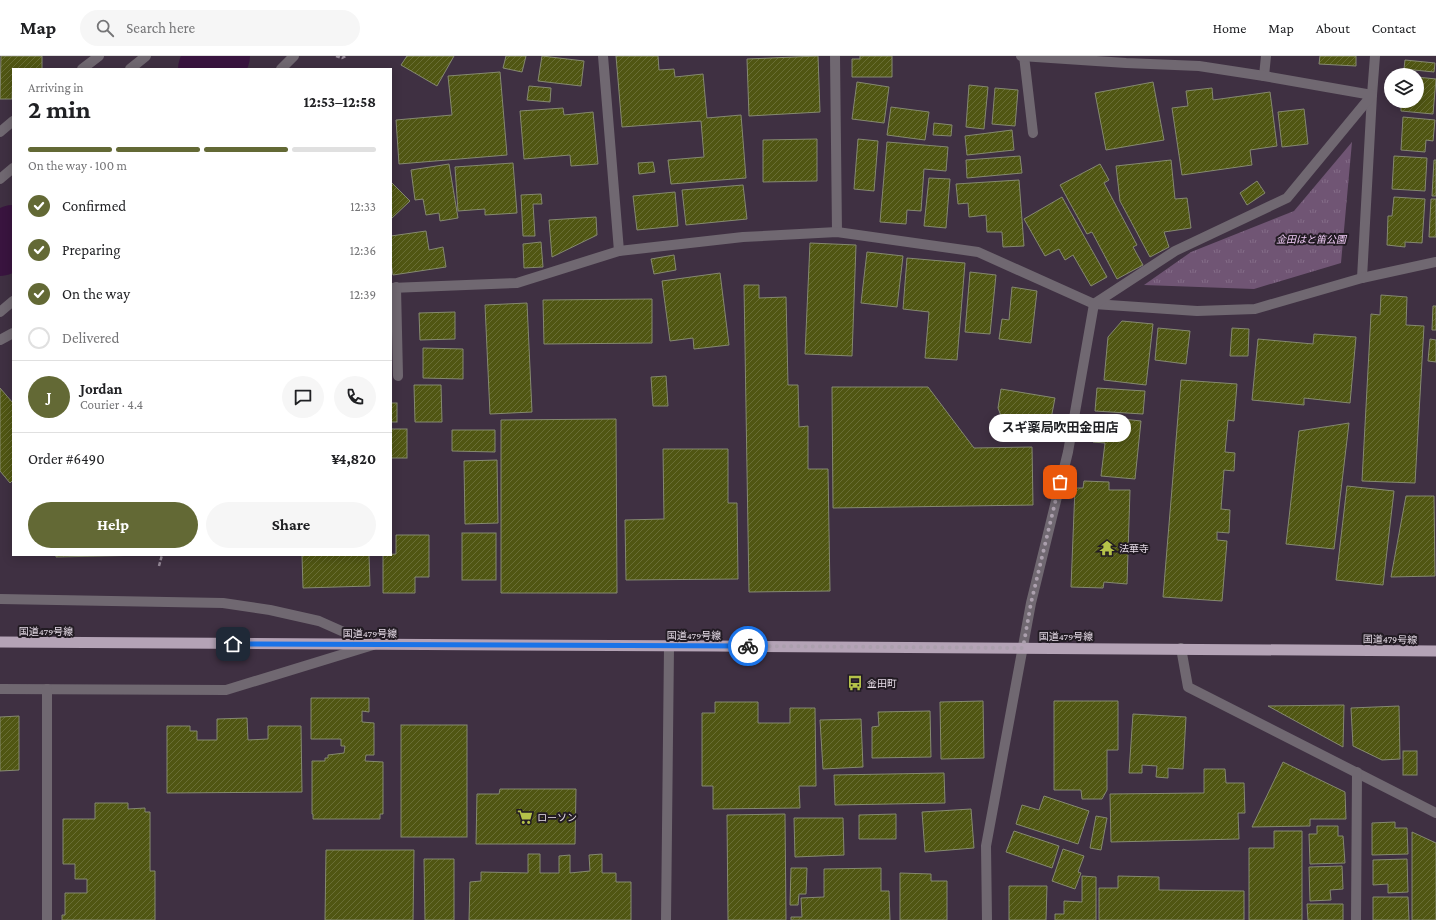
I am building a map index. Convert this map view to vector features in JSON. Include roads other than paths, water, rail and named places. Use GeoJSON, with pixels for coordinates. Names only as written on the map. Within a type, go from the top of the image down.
{"type":"FeatureCollection","features":[{"type":"Feature","properties":{"kind":"highway","name":"国道479号線"},"geometry":{"type":"LineString","coordinates":[[0,642],[669,647],[855,646],[1180,648],[1436,651]]}},
{"type":"Feature","properties":{"kind":"street"},"geometry":{"type":"LineString","coordinates":[[83,68],[99,56]]}},
{"type":"Feature","properties":{"kind":"street"},"geometry":{"type":"LineString","coordinates":[[131,68],[146,56]]}},
{"type":"Feature","properties":{"kind":"street"},"geometry":{"type":"LineString","coordinates":[[282,68],[294,56]]}},
{"type":"Feature","properties":{"kind":"street"},"geometry":{"type":"LineString","coordinates":[[603,56],[619,251]]}},
{"type":"Feature","properties":{"kind":"street"},"geometry":{"type":"LineString","coordinates":[[835,56],[837,232]]}},
{"type":"Feature","properties":{"kind":"street"},"geometry":{"type":"LineString","coordinates":[[1033,133],[1023,56],[1126,60],[1200,66],[1372,95]]}},
{"type":"Feature","properties":{"kind":"street"},"geometry":{"type":"LineString","coordinates":[[1264,76],[1266,56]]}},
{"type":"Feature","properties":{"kind":"street"},"geometry":{"type":"LineString","coordinates":[[1362,278],[1375,56]]}},
{"type":"Feature","properties":{"kind":"street"},"geometry":{"type":"LineString","coordinates":[[987,920],[986,846],[1031,603],[1068,452],[1094,304],[1175,251],[1287,198],[1372,95]]}},
{"type":"Feature","properties":{"kind":"street"},"geometry":{"type":"LineString","coordinates":[[0,132],[12,122]]}},
{"type":"Feature","properties":{"kind":"street"},"geometry":{"type":"LineString","coordinates":[[0,178],[12,169]]}},
{"type":"Feature","properties":{"kind":"street"},"geometry":{"type":"LineString","coordinates":[[398,376],[394,288],[517,283],[619,251],[743,237],[837,232],[978,252],[1094,304],[1197,311],[1255,309],[1362,278],[1436,262]]}},
{"type":"Feature","properties":{"kind":"street"},"geometry":{"type":"LineString","coordinates":[[0,312],[12,302]]}},
{"type":"Feature","properties":{"kind":"street"},"geometry":{"type":"LineString","coordinates":[[0,340],[12,334]]}},
{"type":"Feature","properties":{"kind":"street"},"geometry":{"type":"LineString","coordinates":[[0,599],[223,603],[270,610],[319,621],[373,645]]}},
{"type":"Feature","properties":{"kind":"street"},"geometry":{"type":"LineString","coordinates":[[0,689],[226,690],[373,645]]}},
{"type":"Feature","properties":{"kind":"street"},"geometry":{"type":"LineString","coordinates":[[666,920],[669,647]]}},
{"type":"Feature","properties":{"kind":"street"},"geometry":{"type":"LineString","coordinates":[[1180,648],[1188,687],[1436,813]]}},
{"type":"Feature","properties":{"kind":"street"},"geometry":{"type":"LineString","coordinates":[[47,689],[48,920]]}},
{"type":"Feature","properties":{"kind":"street"},"geometry":{"type":"LineString","coordinates":[[1356,920],[1357,772]]}},
{"type":"Feature","properties":{"kind":"waterway"},"geometry":{"type":"LineString","coordinates":[[209,68],[220,56]]}},
{"type":"Feature","properties":{"kind":"waterway"},"geometry":{"type":"LineString","coordinates":[[0,246],[12,236]]}},
{"type":"Feature","properties":{"kind":"place","name":"スギ薬局吹田金田店"},"geometry":{"type":"Point","coordinates":[1060,482]}},
{"type":"Feature","properties":{"kind":"place","name":"法華寺"},"geometry":{"type":"Point","coordinates":[1107,548]}},
{"type":"Feature","properties":{"kind":"place","name":"金田町"},"geometry":{"type":"Point","coordinates":[855,683]}},
{"type":"Feature","properties":{"kind":"place","name":"ローソン"},"geometry":{"type":"Point","coordinates":[525,817]}},
{"type":"Feature","properties":{"kind":"park label","name":"金田はと笛公園"},"geometry":{"type":"Point","coordinates":[1311,239]}}]}
